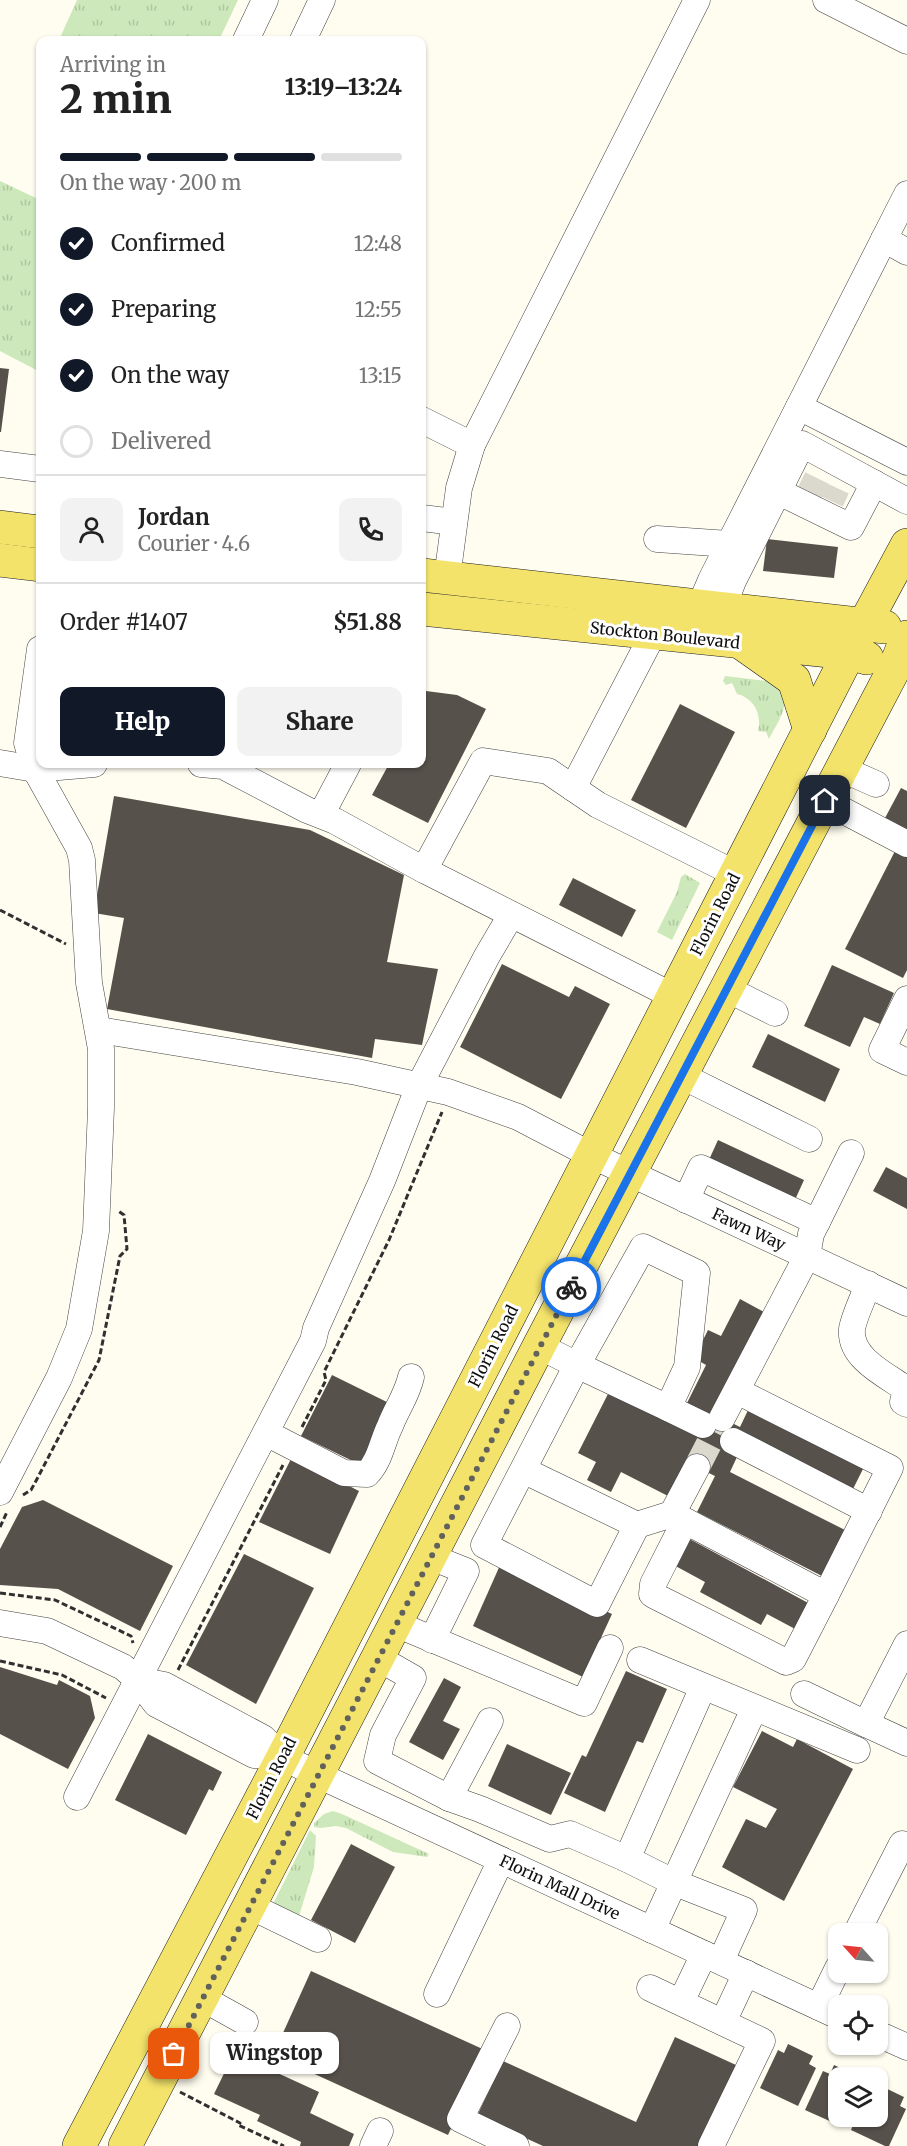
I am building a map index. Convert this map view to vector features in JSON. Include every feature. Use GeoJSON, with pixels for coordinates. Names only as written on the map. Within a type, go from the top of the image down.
{"type":"FeatureCollection","features":[{"type":"Feature","properties":{"kind":"main road"},"geometry":{"type":"LineString","coordinates":[[0,527],[36,532]]}},
{"type":"Feature","properties":{"kind":"main road","name":"Florin Road"},"geometry":{"type":"LineString","coordinates":[[79,2146],[282,1757],[856,639],[907,545]]}},
{"type":"Feature","properties":{"kind":"main road"},"geometry":{"type":"LineString","coordinates":[[0,560],[36,565]]}},
{"type":"Feature","properties":{"kind":"main road","name":"Stockton Boulevard"},"geometry":{"type":"LineString","coordinates":[[434,576],[711,607],[856,639],[901,668]]}},
{"type":"Feature","properties":{"kind":"main road","name":"Stockton Boulevard"},"geometry":{"type":"LineString","coordinates":[[426,609],[742,643],[856,639],[907,630]]}},
{"type":"Feature","properties":{"kind":"main road"},"geometry":{"type":"LineString","coordinates":[[132,2144],[152,2112],[202,1998],[539,1346],[842,769],[901,668],[907,637]]}},
{"type":"Feature","properties":{"kind":"main road"},"geometry":{"type":"LineString","coordinates":[[742,643],[794,680],[810,730]]}},
{"type":"Feature","properties":{"kind":"street"},"geometry":{"type":"LineString","coordinates":[[248,36],[265,0]]}},
{"type":"Feature","properties":{"kind":"street"},"geometry":{"type":"LineString","coordinates":[[434,576],[454,522],[459,488],[472,445],[697,0]]}},
{"type":"Feature","properties":{"kind":"street"},"geometry":{"type":"LineString","coordinates":[[826,0],[907,41]]}},
{"type":"Feature","properties":{"kind":"street"},"geometry":{"type":"LineString","coordinates":[[304,36],[315,2]]}},
{"type":"Feature","properties":{"kind":"street"},"geometry":{"type":"LineString","coordinates":[[711,607],[711,579],[907,194]]}},
{"type":"Feature","properties":{"kind":"street"},"geometry":{"type":"LineString","coordinates":[[884,239],[907,252]]}},
{"type":"Feature","properties":{"kind":"street"},"geometry":{"type":"LineString","coordinates":[[799,406],[907,462]]}},
{"type":"Feature","properties":{"kind":"street"},"geometry":{"type":"LineString","coordinates":[[426,422],[472,445]]}},
{"type":"Feature","properties":{"kind":"street"},"geometry":{"type":"LineString","coordinates":[[711,607],[734,580],[802,444],[825,488],[851,527],[874,483]]}},
{"type":"Feature","properties":{"kind":"street"},"geometry":{"type":"LineString","coordinates":[[0,464],[36,468]]}},
{"type":"Feature","properties":{"kind":"street"},"geometry":{"type":"LineString","coordinates":[[777,491],[874,483],[907,501]]}},
{"type":"Feature","properties":{"kind":"street"},"geometry":{"type":"LineString","coordinates":[[426,518],[454,522]]}},
{"type":"Feature","properties":{"kind":"street"},"geometry":{"type":"LineString","coordinates":[[657,539],[729,544]]}},
{"type":"Feature","properties":{"kind":"street"},"geometry":{"type":"LineString","coordinates":[[573,788],[653,634]]}},
{"type":"Feature","properties":{"kind":"street"},"geometry":{"type":"LineString","coordinates":[[0,1492],[58,1377],[79,1329],[96,1231],[101,1052],[89,983],[82,860],[79,848],[35,769],[27,743],[36,678]]}},
{"type":"Feature","properties":{"kind":"street"},"geometry":{"type":"LineString","coordinates":[[424,870],[483,761],[548,771],[598,805],[736,874]]}},
{"type":"Feature","properties":{"kind":"street"},"geometry":{"type":"LineString","coordinates":[[0,763],[35,769],[47,768]]}},
{"type":"Feature","properties":{"kind":"street"},"geometry":{"type":"LineString","coordinates":[[227,768],[335,821],[424,870],[673,996]]}},
{"type":"Feature","properties":{"kind":"street"},"geometry":{"type":"LineString","coordinates":[[321,815],[346,768]]}},
{"type":"Feature","properties":{"kind":"street"},"geometry":{"type":"LineString","coordinates":[[842,769],[876,784]]}},
{"type":"Feature","properties":{"kind":"street"},"geometry":{"type":"LineString","coordinates":[[825,801],[907,844]]}},
{"type":"Feature","properties":{"kind":"street"},"geometry":{"type":"LineString","coordinates":[[77,1797],[313,1341],[316,1328],[382,1181],[419,1086],[511,915]]}},
{"type":"Feature","properties":{"kind":"street"},"geometry":{"type":"LineString","coordinates":[[727,989],[775,1013]]}},
{"type":"Feature","properties":{"kind":"street"},"geometry":{"type":"LineString","coordinates":[[907,999],[882,1050],[907,1062]]}},
{"type":"Feature","properties":{"kind":"street","name":"Fawn Way"},"geometry":{"type":"LineString","coordinates":[[99,1030],[357,1072],[448,1092],[518,1117],[591,1155],[907,1303]]}},
{"type":"Feature","properties":{"kind":"street"},"geometry":{"type":"LineString","coordinates":[[681,1076],[809,1139]]}},
{"type":"Feature","properties":{"kind":"street"},"geometry":{"type":"LineString","coordinates":[[539,1346],[668,1408],[713,1421],[737,1391],[807,1256],[811,1234],[851,1152]]}},
{"type":"Feature","properties":{"kind":"street"},"geometry":{"type":"LineString","coordinates":[[686,1200],[701,1168],[817,1222]]}},
{"type":"Feature","properties":{"kind":"street"},"geometry":{"type":"LineString","coordinates":[[638,1525],[597,1604],[484,1545],[577,1365],[643,1247],[697,1273],[687,1367],[668,1408]]}},
{"type":"Feature","properties":{"kind":"street"},"geometry":{"type":"LineString","coordinates":[[868,1284],[852,1329],[856,1346],[865,1361],[906,1389],[903,1402],[907,1404]]}},
{"type":"Feature","properties":{"kind":"street"},"geometry":{"type":"LineString","coordinates":[[266,1433],[344,1473],[367,1474],[375,1466],[390,1425],[408,1393],[411,1377]]}},
{"type":"Feature","properties":{"kind":"street"},"geometry":{"type":"LineString","coordinates":[[697,1467],[653,1584],[652,1594],[786,1662],[791,1661],[890,1468],[737,1391]]}},
{"type":"Feature","properties":{"kind":"street"},"geometry":{"type":"LineString","coordinates":[[733,1441],[869,1510]]}},
{"type":"Feature","properties":{"kind":"street"},"geometry":{"type":"LineString","coordinates":[[523,1470],[638,1525],[678,1518],[826,1595]]}},
{"type":"Feature","properties":{"kind":"street"},"geometry":{"type":"LineString","coordinates":[[430,1557],[466,1571],[432,1640]]}},
{"type":"Feature","properties":{"kind":"street"},"geometry":{"type":"LineString","coordinates":[[0,1623],[47,1631],[123,1667],[138,1680]]}},
{"type":"Feature","properties":{"kind":"street"},"geometry":{"type":"LineString","coordinates":[[396,1624],[584,1703],[610,1648]]}},
{"type":"Feature","properties":{"kind":"street"},"geometry":{"type":"LineString","coordinates":[[866,1724],[907,1644]]}},
{"type":"Feature","properties":{"kind":"street"},"geometry":{"type":"LineString","coordinates":[[378,1658],[413,1678],[383,1735],[377,1761],[444,1796],[550,1839],[570,1834],[673,1882],[744,1910],[681,2002]]}},
{"type":"Feature","properties":{"kind":"street"},"geometry":{"type":"LineString","coordinates":[[640,1660],[857,1750]]}},
{"type":"Feature","properties":{"kind":"street","name":"Florin Mall Drive"},"geometry":{"type":"LineString","coordinates":[[138,1680],[164,1685],[263,1738],[282,1757],[318,1775],[828,2011]]}},
{"type":"Feature","properties":{"kind":"street"},"geometry":{"type":"LineString","coordinates":[[627,1859],[703,1687]]}},
{"type":"Feature","properties":{"kind":"street"},"geometry":{"type":"LineString","coordinates":[[804,1694],[907,1743]]}},
{"type":"Feature","properties":{"kind":"street"},"geometry":{"type":"LineString","coordinates":[[652,1930],[754,1708]]}},
{"type":"Feature","properties":{"kind":"street"},"geometry":{"type":"LineString","coordinates":[[425,1825],[490,1721]]}},
{"type":"Feature","properties":{"kind":"street"},"geometry":{"type":"LineString","coordinates":[[464,1843],[480,1809]]}},
{"type":"Feature","properties":{"kind":"street"},"geometry":{"type":"LineString","coordinates":[[862,1923],[905,1842]]}},
{"type":"Feature","properties":{"kind":"street"},"geometry":{"type":"LineString","coordinates":[[437,1994],[501,1860]]}},
{"type":"Feature","properties":{"kind":"street"},"geometry":{"type":"LineString","coordinates":[[250,1906],[318,1939]]}},
{"type":"Feature","properties":{"kind":"street"},"geometry":{"type":"LineString","coordinates":[[723,2022],[746,1973]]}},
{"type":"Feature","properties":{"kind":"street"},"geometry":{"type":"LineString","coordinates":[[650,1988],[762,2041],[711,2146]]}},
{"type":"Feature","properties":{"kind":"street"},"geometry":{"type":"LineString","coordinates":[[202,1998],[245,2022]]}},
{"type":"Feature","properties":{"kind":"street"},"geometry":{"type":"LineString","coordinates":[[507,2026],[460,2119],[516,2146]]}},
{"type":"Feature","properties":{"kind":"street"},"geometry":{"type":"LineString","coordinates":[[888,2039],[907,2048]]}},
{"type":"Feature","properties":{"kind":"street"},"geometry":{"type":"LineString","coordinates":[[96,2146],[118,2104],[113,2080]]}},
{"type":"Feature","properties":{"kind":"path"},"geometry":{"type":"LineString","coordinates":[[175,1676],[326,1380],[324,1372],[390,1240],[448,1092]]}},
{"type":"Feature","properties":{"kind":"path"},"geometry":{"type":"LineString","coordinates":[[0,1593],[55,1599],[131,1636],[135,1650]]}},
{"type":"Feature","properties":{"kind":"path"},"geometry":{"type":"LineString","coordinates":[[0,1661],[62,1675],[113,1702]]}},
{"type":"Feature","properties":{"kind":"path"},"geometry":{"type":"LineString","coordinates":[[173,2088],[240,2123],[238,2125],[284,2146]]}},
{"type":"Feature","properties":{"kind":"green space"},"geometry":{"type":"Polygon","coordinates":[[[77,0],[238,0],[221,36],[61,36],[77,0]]]}},
{"type":"Feature","properties":{"kind":"green space"},"geometry":{"type":"Polygon","coordinates":[[[0,181],[36,198],[36,370],[0,351],[0,181]]]}},
{"type":"Feature","properties":{"kind":"green space"},"geometry":{"type":"Polygon","coordinates":[[[725,676],[774,682],[780,689],[784,703],[783,710],[769,739],[766,732],[758,731],[758,713],[752,703],[737,694],[732,683],[726,685],[723,681],[725,676]]]}},
{"type":"Feature","properties":{"kind":"green space"},"geometry":{"type":"Polygon","coordinates":[[[685,874],[700,883],[672,940],[657,932],[677,892],[681,877],[685,874]]]}},
{"type":"Feature","properties":{"kind":"green space"},"geometry":{"type":"Polygon","coordinates":[[[333,1811],[429,1854],[427,1857],[393,1852],[346,1828],[314,1827],[314,1823],[324,1814],[333,1811]]]}},
{"type":"Feature","properties":{"kind":"green space"},"geometry":{"type":"Polygon","coordinates":[[[310,1830],[316,1836],[314,1867],[299,1916],[273,1904],[310,1830]]]}},
{"type":"Feature","properties":{"kind":"building"},"geometry":{"type":"Polygon","coordinates":[[[0,368],[9,369],[1,432],[0,432],[0,368]]]}},
{"type":"Feature","properties":{"kind":"building"},"geometry":{"type":"Polygon","coordinates":[[[767,539],[838,547],[834,578],[763,571],[767,539]]]}},
{"type":"Feature","properties":{"kind":"building"},"geometry":{"type":"Polygon","coordinates":[[[426,691],[457,695],[486,709],[428,823],[372,795],[387,768],[426,768],[426,691]]]}},
{"type":"Feature","properties":{"kind":"building"},"geometry":{"type":"Polygon","coordinates":[[[680,704],[735,732],[686,828],[631,800],[680,704]]]}},
{"type":"Feature","properties":{"kind":"building"},"geometry":{"type":"Polygon","coordinates":[[[901,788],[907,791],[907,830],[885,818],[901,788]]]}},
{"type":"Feature","properties":{"kind":"building"},"geometry":{"type":"Polygon","coordinates":[[[114,796],[310,830],[404,875],[387,962],[438,969],[422,1045],[375,1039],[372,1058],[107,1009],[124,918],[94,913],[114,796]]]}},
{"type":"Feature","properties":{"kind":"building"},"geometry":{"type":"Polygon","coordinates":[[[895,851],[907,857],[907,970],[903,978],[845,949],[895,851]]]}},
{"type":"Feature","properties":{"kind":"building"},"geometry":{"type":"Polygon","coordinates":[[[573,878],[636,910],[622,937],[559,905],[573,878]]]}},
{"type":"Feature","properties":{"kind":"building"},"geometry":{"type":"Polygon","coordinates":[[[502,964],[569,997],[575,986],[610,1004],[561,1099],[460,1047],[502,964]]]}},
{"type":"Feature","properties":{"kind":"building"},"geometry":{"type":"Polygon","coordinates":[[[832,965],[894,993],[880,1024],[864,1017],[850,1047],[804,1026],[832,965]]]}},
{"type":"Feature","properties":{"kind":"building"},"geometry":{"type":"Polygon","coordinates":[[[768,1034],[840,1069],[825,1102],[752,1067],[768,1034]]]}},
{"type":"Feature","properties":{"kind":"building"},"geometry":{"type":"Polygon","coordinates":[[[718,1140],[804,1180],[794,1202],[708,1162],[718,1140]]]}},
{"type":"Feature","properties":{"kind":"building"},"geometry":{"type":"Polygon","coordinates":[[[886,1167],[907,1178],[907,1209],[873,1191],[886,1167]]]}},
{"type":"Feature","properties":{"kind":"building"},"geometry":{"type":"Polygon","coordinates":[[[740,1299],[766,1313],[714,1414],[740,1427],[750,1406],[865,1465],[852,1491],[737,1457],[730,1472],[845,1530],[822,1576],[697,1512],[715,1476],[686,1462],[668,1496],[621,1472],[611,1492],[587,1480],[596,1462],[578,1453],[611,1388],[709,1414],[687,1403],[706,1365],[694,1358],[708,1330],[721,1336],[740,1299]]]}},
{"type":"Feature","properties":{"kind":"building"},"geometry":{"type":"Polygon","coordinates":[[[332,1375],[395,1406],[363,1466],[301,1436],[332,1375]]]}},
{"type":"Feature","properties":{"kind":"building"},"geometry":{"type":"Polygon","coordinates":[[[292,1457],[359,1491],[330,1554],[259,1522],[292,1457]]]}},
{"type":"Feature","properties":{"kind":"building"},"geometry":{"type":"Polygon","coordinates":[[[43,1500],[173,1566],[140,1631],[58,1589],[0,1585],[0,1549],[22,1507],[43,1500]]]}},
{"type":"Feature","properties":{"kind":"building"},"geometry":{"type":"Polygon","coordinates":[[[684,1536],[810,1604],[797,1630],[767,1614],[761,1625],[700,1592],[705,1582],[670,1563],[684,1536]]]}},
{"type":"Feature","properties":{"kind":"building"},"geometry":{"type":"Polygon","coordinates":[[[244,1554],[314,1588],[256,1704],[186,1665],[244,1554]]]}},
{"type":"Feature","properties":{"kind":"building"},"geometry":{"type":"Polygon","coordinates":[[[501,1563],[612,1614],[583,1677],[473,1626],[501,1563]]]}},
{"type":"Feature","properties":{"kind":"building"},"geometry":{"type":"Polygon","coordinates":[[[0,1667],[57,1685],[59,1680],[90,1696],[95,1718],[68,1769],[0,1734],[0,1667]]]}},
{"type":"Feature","properties":{"kind":"building"},"geometry":{"type":"Polygon","coordinates":[[[626,1671],[667,1689],[643,1743],[637,1741],[605,1812],[564,1793],[582,1755],[586,1757],[626,1671]]]}},
{"type":"Feature","properties":{"kind":"building"},"geometry":{"type":"Polygon","coordinates":[[[444,1678],[461,1687],[443,1721],[460,1729],[443,1760],[409,1742],[444,1678]]]}},
{"type":"Feature","properties":{"kind":"building"},"geometry":{"type":"Polygon","coordinates":[[[762,1731],[793,1747],[797,1739],[853,1769],[784,1901],[722,1867],[746,1819],[766,1828],[777,1809],[733,1787],[762,1731]]]}},
{"type":"Feature","properties":{"kind":"building"},"geometry":{"type":"Polygon","coordinates":[[[148,1734],[222,1772],[213,1791],[209,1789],[186,1835],[115,1800],[148,1734]]]}},
{"type":"Feature","properties":{"kind":"building"},"geometry":{"type":"Polygon","coordinates":[[[507,1744],[571,1773],[551,1815],[488,1786],[507,1744]]]}},
{"type":"Feature","properties":{"kind":"building"},"geometry":{"type":"Polygon","coordinates":[[[351,1844],[395,1867],[355,1943],[311,1920],[351,1844]]]}},
{"type":"Feature","properties":{"kind":"building"},"geometry":{"type":"Polygon","coordinates":[[[311,1971],[487,2051],[448,2135],[273,2055],[311,1971]]]}},
{"type":"Feature","properties":{"kind":"building"},"geometry":{"type":"Polygon","coordinates":[[[675,2037],[736,2065],[699,2146],[543,2146],[477,2116],[503,2061],[636,2122],[675,2037]]]}},
{"type":"Feature","properties":{"kind":"building"},"geometry":{"type":"Polygon","coordinates":[[[788,2044],[813,2056],[809,2064],[816,2068],[798,2106],[760,2088],[778,2050],[784,2053],[788,2044]]]}},
{"type":"Feature","properties":{"kind":"building"},"geometry":{"type":"Polygon","coordinates":[[[234,2053],[319,2092],[310,2113],[354,2134],[349,2146],[300,2146],[301,2142],[257,2121],[260,2115],[214,2094],[234,2053]]]}},
{"type":"Feature","properties":{"kind":"building"},"geometry":{"type":"Polygon","coordinates":[[[823,2071],[828,2073],[828,2120],[805,2110],[823,2071]]]}},
{"type":"Feature","properties":{"kind":"building"},"geometry":{"type":"Polygon","coordinates":[[[888,2089],[904,2097],[900,2106],[906,2109],[889,2146],[851,2130],[852,2127],[888,2127],[888,2089]]]}},
{"type":"Feature","properties":{"kind":"tunnel"},"geometry":{"type":"LineString","coordinates":[[810,492],[817,478]]}},
{"type":"Feature","properties":{"kind":"tunnel"},"geometry":{"type":"LineString","coordinates":[[831,501],[837,488]]}},
{"type":"Feature","properties":{"kind":"tunnel"},"geometry":{"type":"LineString","coordinates":[[697,1467],[722,1418]]}},
{"type":"Feature","properties":{"kind":"way so far"},"geometry":{"type":"LineString","coordinates":[[174,2054],[571,1287]]}},
{"type":"Feature","properties":{"kind":"place","name":"Wingstop"},"geometry":{"type":"Point","coordinates":[174,2054]}},
{"type":"Feature","properties":{"kind":"route"},"geometry":{"type":"LineString","coordinates":[[571,1287],[825,801]]}}]}
